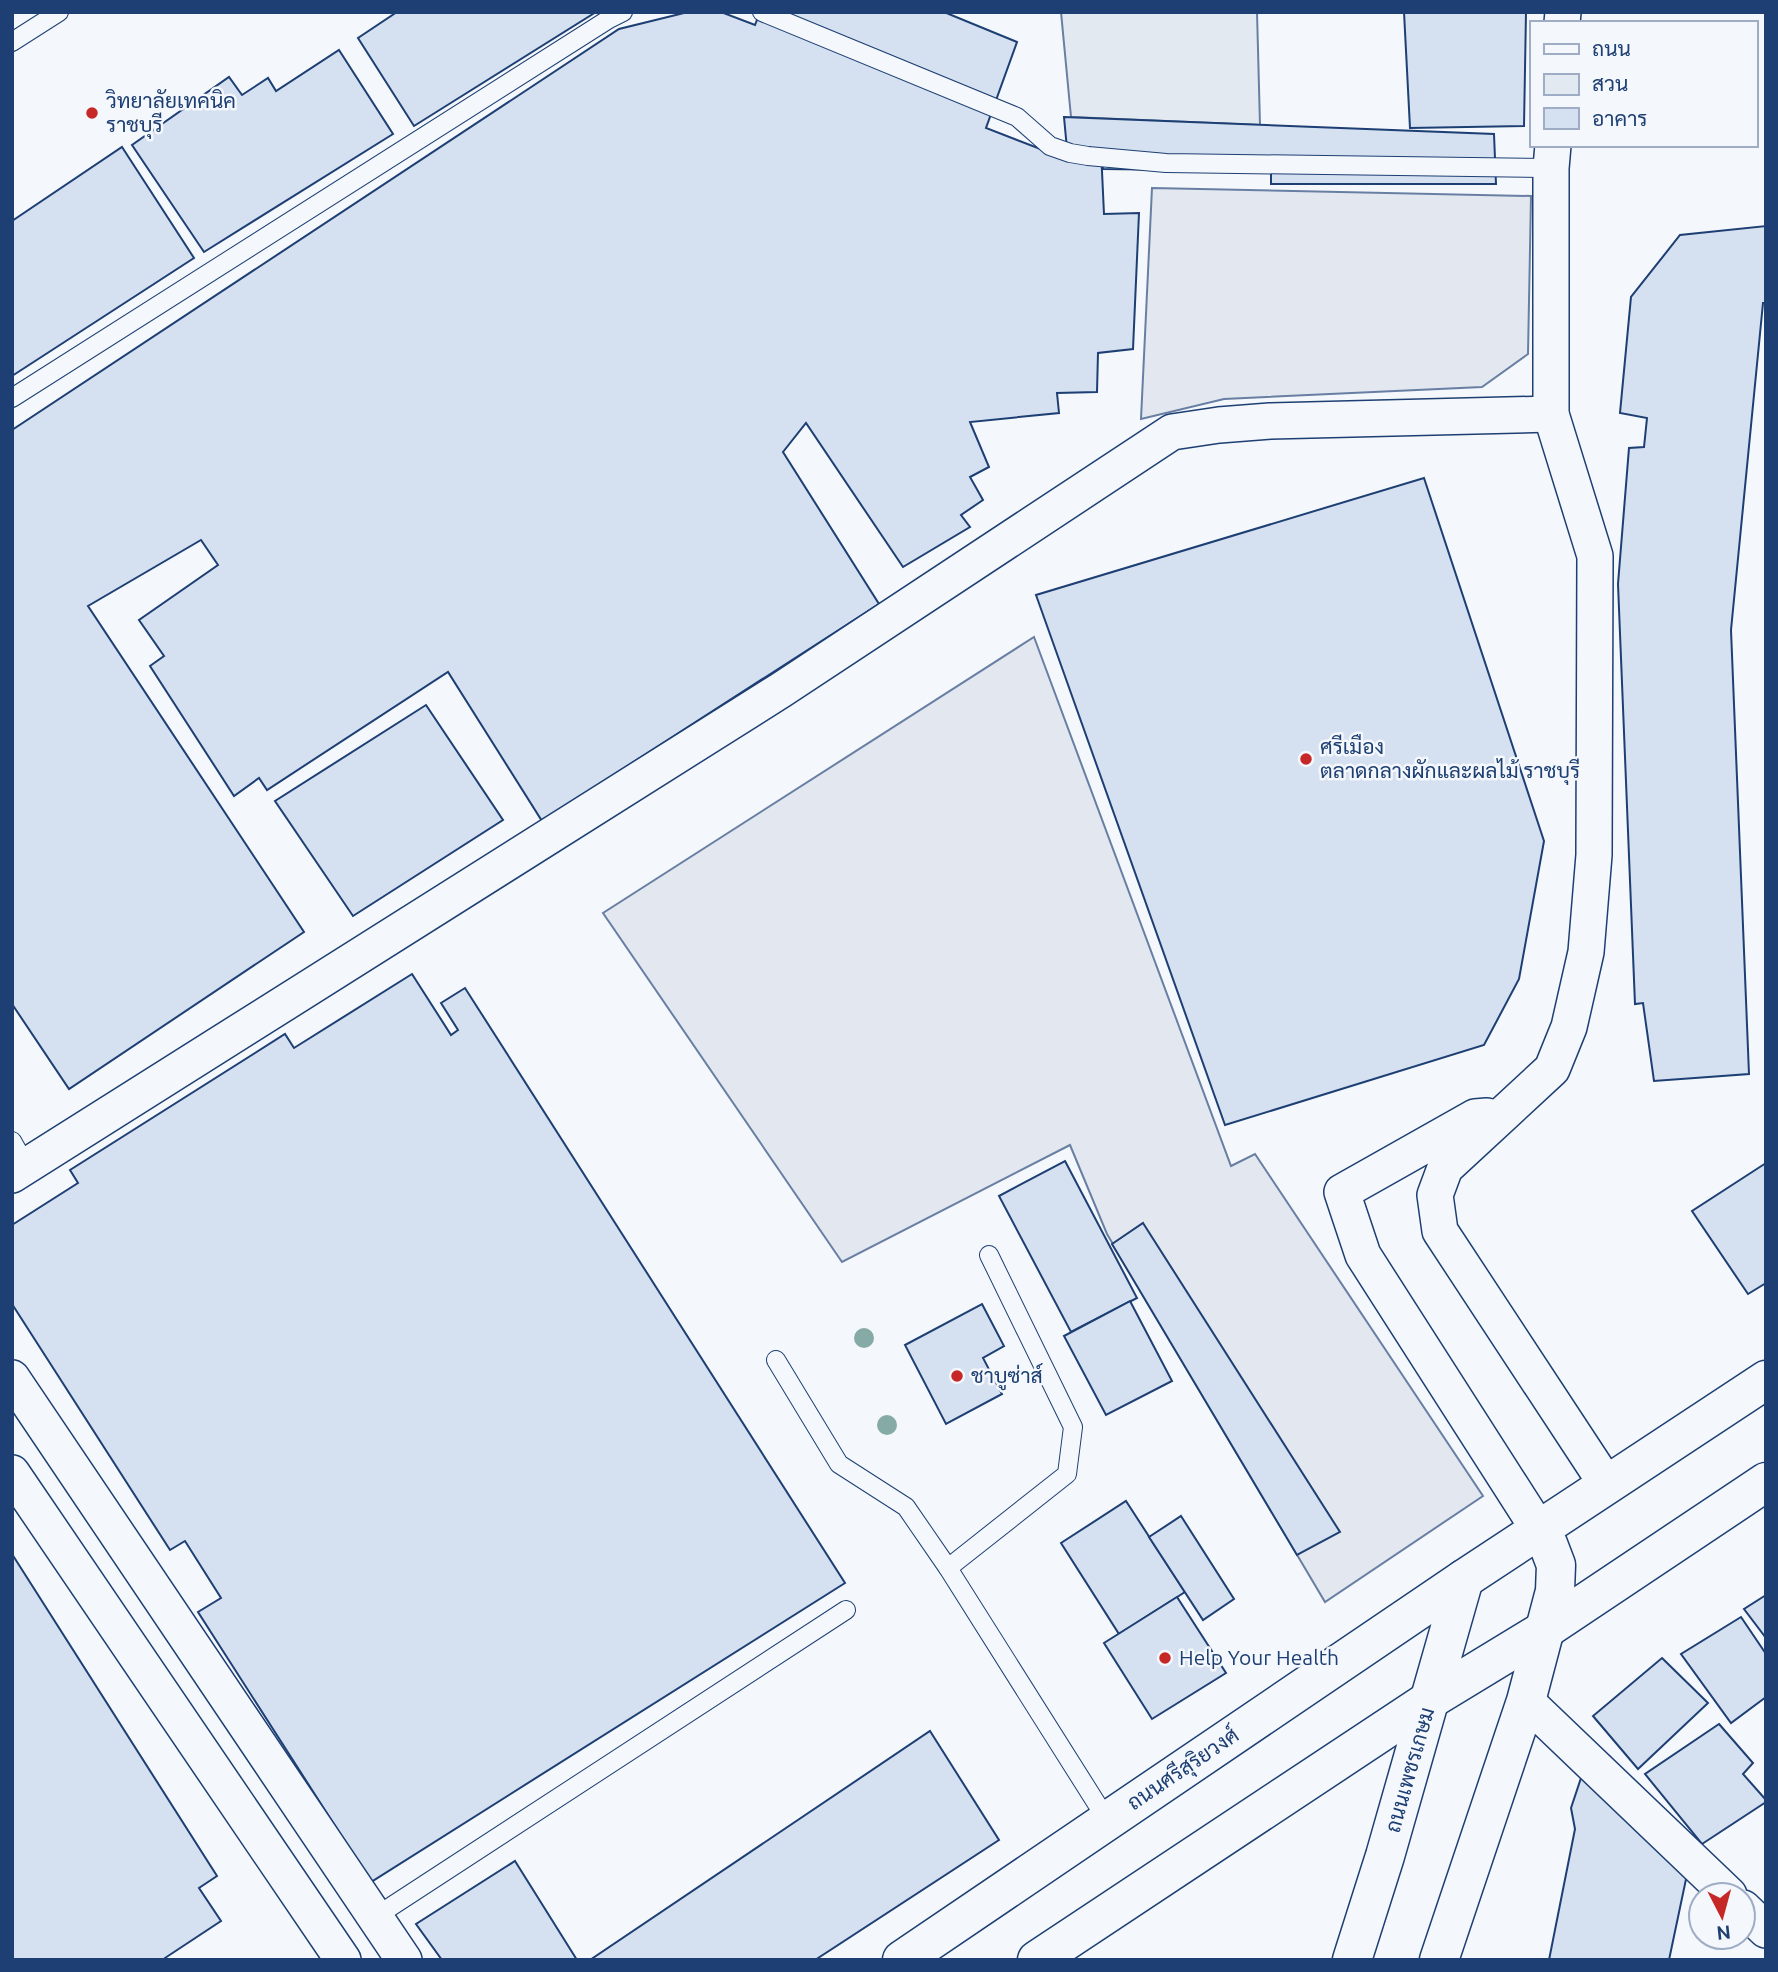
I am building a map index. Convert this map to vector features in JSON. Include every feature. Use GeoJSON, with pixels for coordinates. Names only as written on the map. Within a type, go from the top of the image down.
{"type":"FeatureCollection","features":[{"type":"Feature","properties":{"kind":"main road"},"geometry":{"type":"LineString","coordinates":[[1439,1960],[1526,1701],[1555,1591],[1556,1565],[1539,1530],[1766,1380]]}},
{"type":"Feature","properties":{"kind":"main road"},"geometry":{"type":"LineString","coordinates":[[1037,1960],[1431,1699],[1543,1631],[1766,1482]]}},
{"type":"Feature","properties":{"kind":"main road","name":"ถนนศรีสุริยวงศ์"},"geometry":{"type":"LineString","coordinates":[[902,1960],[1539,1530]]}},
{"type":"Feature","properties":{"kind":"main road","name":"ถนนเพชรเกษม"},"geometry":{"type":"LineString","coordinates":[[1352,1960],[1385,1856],[1464,1579]]}},
{"type":"Feature","properties":{"kind":"street"},"geometry":{"type":"LineString","coordinates":[[1552,157],[1551,414],[1595,556],[1594,855],[1586,953],[1569,1027],[1552,1069],[1445,1168],[1435,1195],[1440,1231],[1607,1485]]}},
{"type":"Feature","properties":{"kind":"street"},"geometry":{"type":"LineString","coordinates":[[17,1161],[781,690],[1172,432],[1270,421],[1551,414]]}},
{"type":"Feature","properties":{"kind":"street"},"geometry":{"type":"LineString","coordinates":[[1501,1114],[1475,1118],[1342,1192],[1363,1255],[1539,1530]]}},
{"type":"Feature","properties":{"kind":"street"},"geometry":{"type":"LineString","coordinates":[[12,1378],[404,1960]]}},
{"type":"Feature","properties":{"kind":"street"},"geometry":{"type":"LineString","coordinates":[[12,1473],[343,1960]]}},
{"type":"Feature","properties":{"kind":"street"},"geometry":{"type":"LineString","coordinates":[[110,1619],[155,1590]]}},
{"type":"Feature","properties":{"kind":"street"},"geometry":{"type":"LineString","coordinates":[[1526,1701],[1714,1881]]}},
{"type":"Feature","properties":{"kind":"lane"},"geometry":{"type":"LineString","coordinates":[[12,42],[59,12]]}},
{"type":"Feature","properties":{"kind":"lane"},"geometry":{"type":"LineString","coordinates":[[12,398],[623,12]]}},
{"type":"Feature","properties":{"kind":"lane"},"geometry":{"type":"LineString","coordinates":[[762,12],[1017,117],[1050,146],[1070,153],[1166,163],[1552,157]]}},
{"type":"Feature","properties":{"kind":"lane"},"geometry":{"type":"LineString","coordinates":[[948,1567],[1067,1474],[1073,1427],[989,1255]]}},
{"type":"Feature","properties":{"kind":"lane"},"geometry":{"type":"LineString","coordinates":[[776,1360],[839,1464],[906,1507],[948,1567],[1107,1820]]}},
{"type":"Feature","properties":{"kind":"lane"},"geometry":{"type":"LineString","coordinates":[[376,1917],[846,1610]]}},
{"type":"Feature","properties":{"kind":"green space"},"geometry":{"type":"Polygon","coordinates":[[[1061,12],[1257,12],[1260,125],[1071,117],[1061,12]]]}},
{"type":"Feature","properties":{"kind":"shaded area"},"geometry":{"type":"Polygon","coordinates":[[[1152,188],[1531,196],[1528,354],[1482,387],[1224,399],[1141,419],[1152,188]]]}},
{"type":"Feature","properties":{"kind":"shaded area"},"geometry":{"type":"Polygon","coordinates":[[[1034,637],[1231,1166],[1255,1154],[1483,1496],[1325,1602],[1107,1234],[1070,1145],[842,1262],[603,913],[1034,637]]]}},
{"type":"Feature","properties":{"kind":"building"},"geometry":{"type":"Polygon","coordinates":[[[397,12],[596,12],[414,126],[358,38],[397,12]]]}},
{"type":"Feature","properties":{"kind":"building"},"geometry":{"type":"Polygon","coordinates":[[[688,12],[721,12],[755,25],[760,12],[944,12],[1017,42],[986,128],[1043,150],[1101,150],[1104,214],[1139,213],[1133,349],[1098,353],[1097,392],[1057,393],[1059,413],[970,422],[989,467],[970,477],[983,500],[961,515],[970,527],[903,567],[806,423],[783,452],[879,604],[542,821],[448,672],[267,790],[259,778],[234,796],[150,666],[164,656],[139,620],[218,565],[201,540],[88,606],[304,932],[69,1089],[12,1004],[12,430],[619,29],[688,12]]]}},
{"type":"Feature","properties":{"kind":"building"},"geometry":{"type":"Polygon","coordinates":[[[1404,12],[1526,12],[1524,126],[1410,128],[1404,12]]]}},
{"type":"Feature","properties":{"kind":"building"},"geometry":{"type":"Polygon","coordinates":[[[339,50],[393,134],[204,252],[132,145],[229,77],[242,95],[268,78],[276,91],[339,50]]]}},
{"type":"Feature","properties":{"kind":"building"},"geometry":{"type":"Polygon","coordinates":[[[1064,117],[1494,134],[1496,184],[1271,184],[1271,171],[1103,169],[1101,150],[1067,149],[1064,117]]]}},
{"type":"Feature","properties":{"kind":"building"},"geometry":{"type":"Polygon","coordinates":[[[122,147],[194,258],[12,376],[12,221],[122,147]]]}},
{"type":"Feature","properties":{"kind":"building"},"geometry":{"type":"Polygon","coordinates":[[[1766,226],[1766,303],[1763,303],[1731,630],[1749,1074],[1654,1081],[1643,1003],[1635,1004],[1618,584],[1629,448],[1644,447],[1647,418],[1620,413],[1631,297],[1680,235],[1766,226]]]}},
{"type":"Feature","properties":{"kind":"building","name":"ศรีเมือง ตลาดกลางผักและผลไม้ ราชบุรี"},"geometry":{"type":"Polygon","coordinates":[[[1424,478],[1544,841],[1519,979],[1484,1045],[1225,1125],[1036,595],[1424,478]]]}},
{"type":"Feature","properties":{"kind":"building"},"geometry":{"type":"Polygon","coordinates":[[[426,705],[503,820],[353,916],[275,801],[426,705]]]}},
{"type":"Feature","properties":{"kind":"building"},"geometry":{"type":"Polygon","coordinates":[[[412,974],[451,1035],[458,1030],[441,1003],[465,988],[845,1583],[371,1882],[198,1612],[221,1598],[185,1541],[170,1550],[12,1304],[12,1225],[78,1183],[70,1170],[285,1034],[294,1048],[412,974]]]}},
{"type":"Feature","properties":{"kind":"building"},"geometry":{"type":"Polygon","coordinates":[[[1065,1161],[1137,1298],[1071,1332],[999,1196],[1065,1161]]]}},
{"type":"Feature","properties":{"kind":"building"},"geometry":{"type":"Polygon","coordinates":[[[1766,1163],[1766,1283],[1748,1294],[1692,1211],[1766,1163]]]}},
{"type":"Feature","properties":{"kind":"building"},"geometry":{"type":"Polygon","coordinates":[[[1143,1223],[1340,1532],[1297,1555],[1112,1244],[1143,1223]]]}},
{"type":"Feature","properties":{"kind":"building"},"geometry":{"type":"Polygon","coordinates":[[[1130,1301],[1172,1381],[1106,1415],[1064,1336],[1130,1301]]]}},
{"type":"Feature","properties":{"kind":"building","name":"ชาบูซ่าส์"},"geometry":{"type":"Polygon","coordinates":[[[982,1304],[1004,1346],[983,1358],[1002,1394],[946,1424],[905,1345],[982,1304]]]}},
{"type":"Feature","properties":{"kind":"building"},"geometry":{"type":"Polygon","coordinates":[[[1126,1501],[1185,1592],[1119,1634],[1061,1543],[1126,1501]]]}},
{"type":"Feature","properties":{"kind":"building"},"geometry":{"type":"Polygon","coordinates":[[[1181,1516],[1234,1599],[1203,1620],[1149,1537],[1181,1516]]]}},
{"type":"Feature","properties":{"kind":"building"},"geometry":{"type":"Polygon","coordinates":[[[12,1554],[217,1876],[199,1888],[221,1921],[165,1958],[166,1960],[12,1960],[12,1554]]]}},
{"type":"Feature","properties":{"kind":"building"},"geometry":{"type":"Polygon","coordinates":[[[1766,1595],[1766,1638],[1744,1609],[1766,1595]]]}},
{"type":"Feature","properties":{"kind":"building","name":"Help Your Health"},"geometry":{"type":"Polygon","coordinates":[[[1177,1597],[1226,1673],[1152,1719],[1104,1643],[1177,1597]]]}},
{"type":"Feature","properties":{"kind":"building"},"geometry":{"type":"Polygon","coordinates":[[[1741,1617],[1766,1654],[1766,1697],[1731,1723],[1681,1654],[1741,1617]]]}},
{"type":"Feature","properties":{"kind":"building"},"geometry":{"type":"Polygon","coordinates":[[[1662,1658],[1708,1703],[1638,1769],[1593,1716],[1662,1658]]]}},
{"type":"Feature","properties":{"kind":"building"},"geometry":{"type":"Polygon","coordinates":[[[1719,1724],[1753,1763],[1743,1774],[1766,1802],[1702,1844],[1645,1774],[1719,1724]]]}},
{"type":"Feature","properties":{"kind":"building"},"geometry":{"type":"Polygon","coordinates":[[[930,1731],[999,1840],[815,1960],[590,1960],[930,1731]]]}},
{"type":"Feature","properties":{"kind":"building"},"geometry":{"type":"Polygon","coordinates":[[[1581,1778],[1689,1865],[1669,1960],[1549,1960],[1575,1829],[1571,1808],[1581,1778]]]}},
{"type":"Feature","properties":{"kind":"building"},"geometry":{"type":"Polygon","coordinates":[[[515,1861],[577,1960],[442,1960],[416,1924],[515,1861]]]}},
{"type":"Feature","properties":{"kind":"place","name":"วิทยาลัยเทคนิค ราชบุรี"},"geometry":{"type":"Point","coordinates":[92,113]}},
{"type":"Feature","properties":{"kind":"place","name":"ศรีเมือง ตลาดกลางผักและผลไม้ ราชบุรี"},"geometry":{"type":"Point","coordinates":[1306,759]}},
{"type":"Feature","properties":{"kind":"place","name":"ชาบูซ่าส์"},"geometry":{"type":"Point","coordinates":[957,1376]}},
{"type":"Feature","properties":{"kind":"place","name":"Help Your Health"},"geometry":{"type":"Point","coordinates":[1165,1658]}}]}
